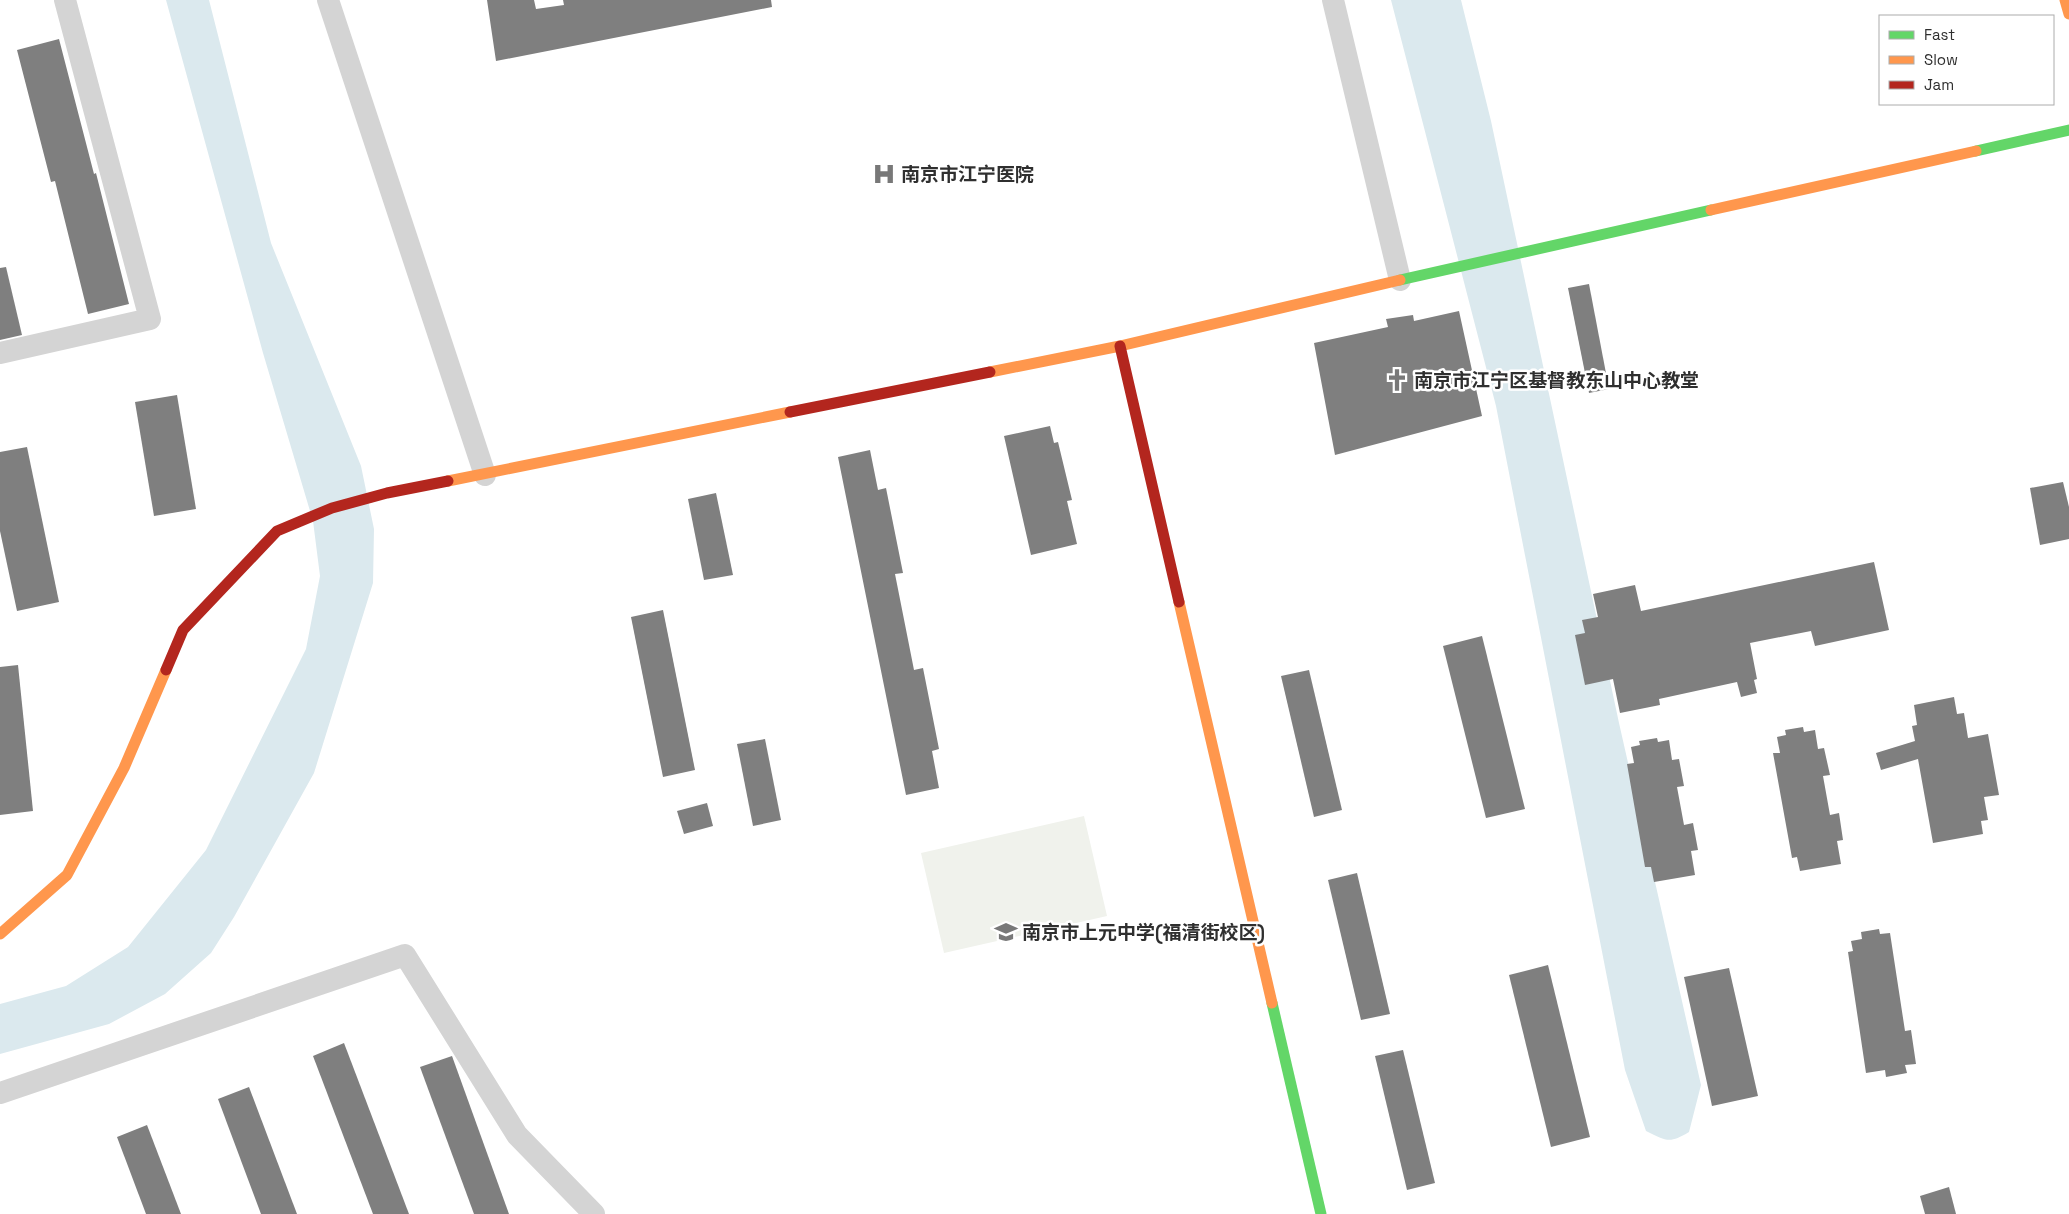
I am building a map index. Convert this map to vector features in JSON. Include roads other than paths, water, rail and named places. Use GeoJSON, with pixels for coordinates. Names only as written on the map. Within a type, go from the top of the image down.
{"type":"FeatureCollection","features":[{"type":"Feature","properties":{"kind":"street"},"geometry":{"type":"LineString","coordinates":[[0,353],[150,319],[65,0]]}},
{"type":"Feature","properties":{"kind":"street"},"geometry":{"type":"LineString","coordinates":[[328,0],[485,474]]}},
{"type":"Feature","properties":{"kind":"street"},"geometry":{"type":"LineString","coordinates":[[1333,0],[1400,280]]}},
{"type":"Feature","properties":{"kind":"street"},"geometry":{"type":"LineString","coordinates":[[2065,0],[2069,14]]}},
{"type":"Feature","properties":{"kind":"street"},"geometry":{"type":"LineString","coordinates":[[0,934],[66,876],[124,768],[183,630],[277,532],[332,508],[387,493],[1120,346],[1400,280],[2069,130]]}},
{"type":"Feature","properties":{"kind":"street"},"geometry":{"type":"LineString","coordinates":[[1120,346],[1321,1214]]}},
{"type":"Feature","properties":{"kind":"street"},"geometry":{"type":"LineString","coordinates":[[0,1093],[405,955],[517,1135],[594,1214]]}},
{"type":"Feature","properties":{"kind":"place","name":"南京市江宁医院"},"geometry":{"type":"Point","coordinates":[884,174]}},
{"type":"Feature","properties":{"kind":"place","name":"南京市江宁区基督教东山中心教堂"},"geometry":{"type":"Point","coordinates":[1397,380]}},
{"type":"Feature","properties":{"kind":"place","name":"南京市上元中学(福清街校区)"},"geometry":{"type":"Point","coordinates":[1006,932]}}]}
